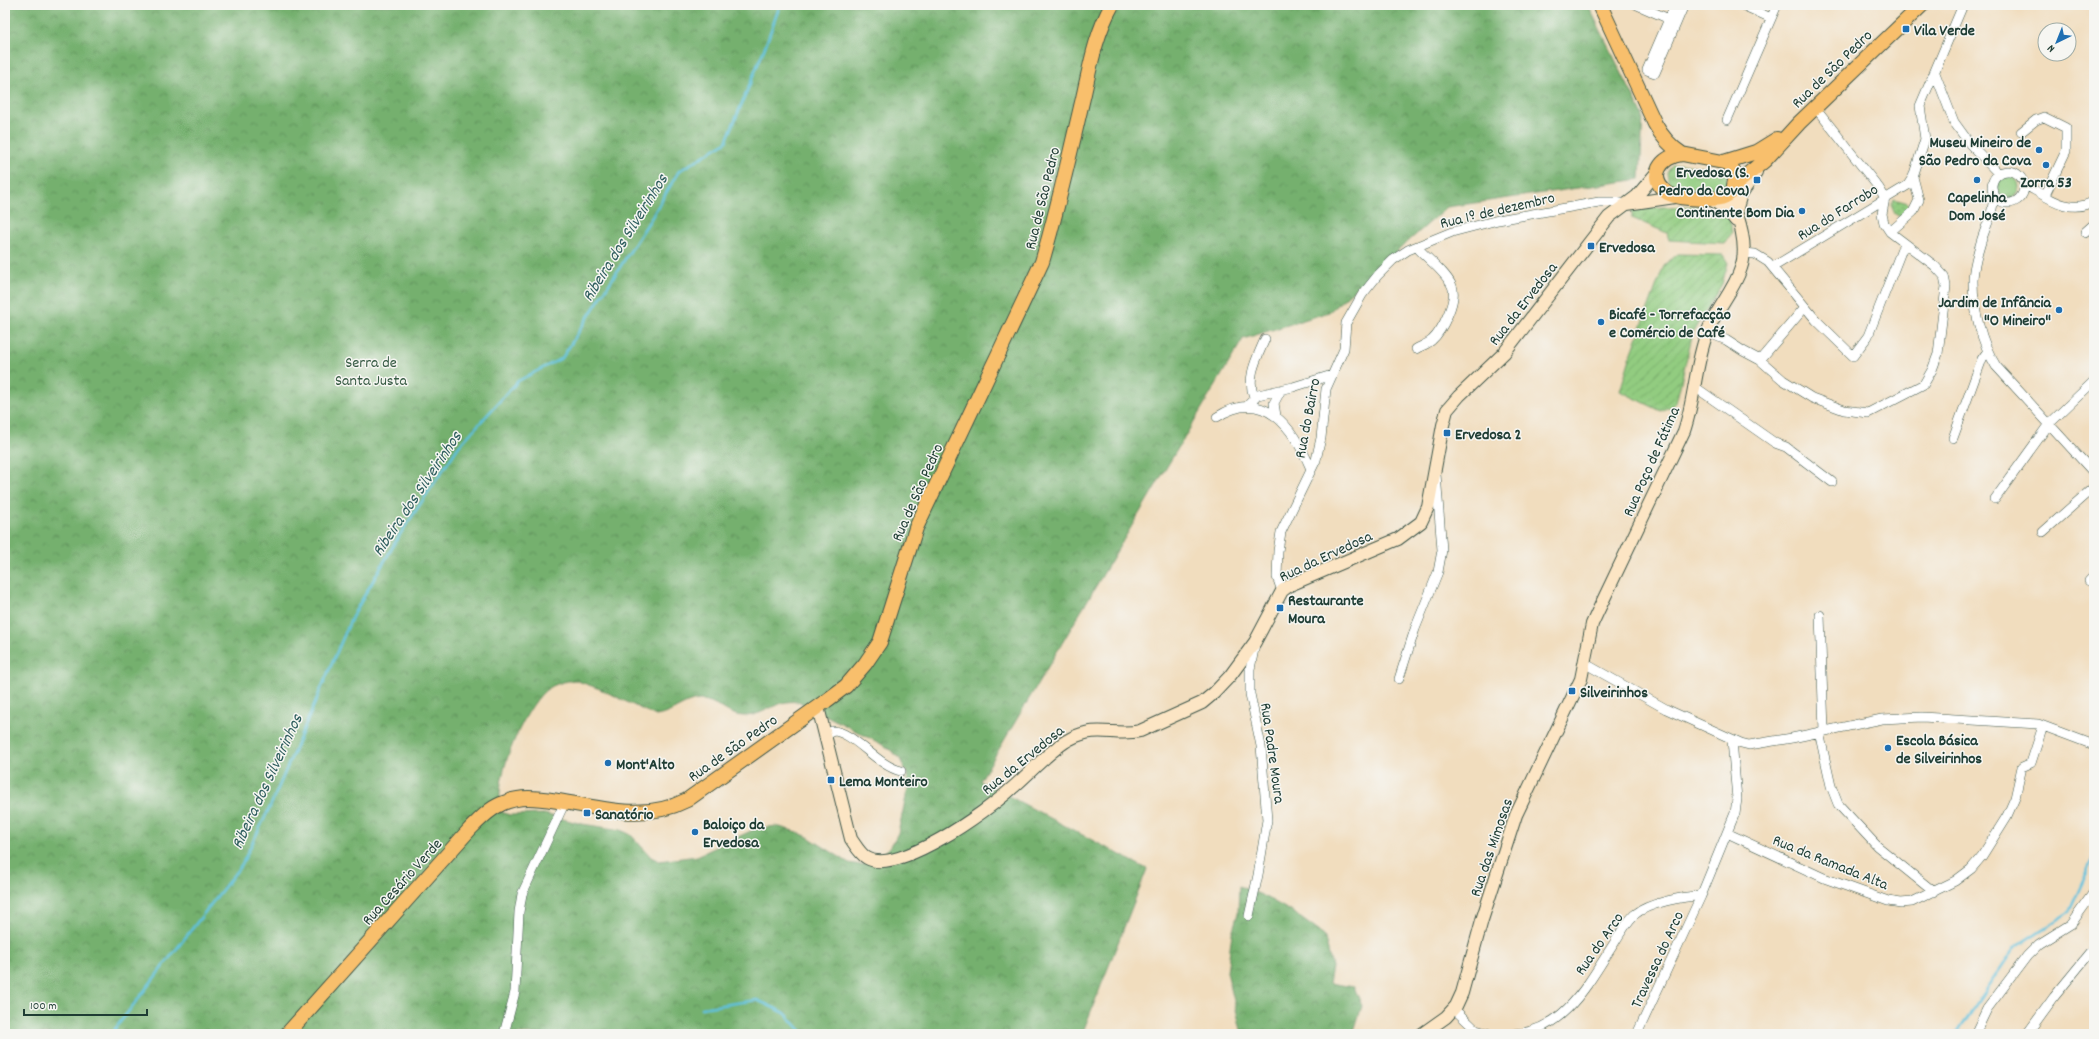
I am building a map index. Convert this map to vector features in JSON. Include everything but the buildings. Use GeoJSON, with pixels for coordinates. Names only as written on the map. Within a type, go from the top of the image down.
{"type":"FeatureCollection","features":[{"type":"Feature","properties":{"kind":"main road","name":"Rua de São Pedro"},"geometry":{"type":"LineString","coordinates":[[565,802],[637,813],[671,808],[687,800],[814,710],[846,686],[865,664],[880,642],[916,528],[1042,262],[1055,221],[1094,53],[1106,15],[1112,5]]}},
{"type":"Feature","properties":{"kind":"main road"},"geometry":{"type":"LineString","coordinates":[[1600,5],[1655,124],[1662,136],[1672,148],[1682,154]]}},
{"type":"Feature","properties":{"kind":"main road","name":"Rua de São Pedro"},"geometry":{"type":"LineString","coordinates":[[1732,190],[1765,160],[1799,122],[1922,5]]}},
{"type":"Feature","properties":{"kind":"main road","name":"Rua de São Pedro"},"geometry":{"type":"LineString","coordinates":[[1724,162],[1756,152],[1799,122]]}},
{"type":"Feature","properties":{"kind":"main road"},"geometry":{"type":"LineString","coordinates":[[1655,124],[1660,166],[1658,178],[1665,192],[1675,197],[1720,198],[1732,190],[1736,175],[1735,170],[1724,162],[1682,154],[1674,155],[1660,166]]}},
{"type":"Feature","properties":{"kind":"main road","name":"Rua Cesário Verde"},"geometry":{"type":"LineString","coordinates":[[287,1034],[485,815],[500,804],[516,799],[535,798],[565,802]]}},
{"type":"Feature","properties":{"kind":"street"},"geometry":{"type":"LineString","coordinates":[[1637,5],[1669,19]]}},
{"type":"Feature","properties":{"kind":"street"},"geometry":{"type":"LineString","coordinates":[[1675,5],[1647,70],[1655,73],[1684,5]]}},
{"type":"Feature","properties":{"kind":"street"},"geometry":{"type":"LineString","coordinates":[[1742,5],[1771,18]]}},
{"type":"Feature","properties":{"kind":"street"},"geometry":{"type":"LineString","coordinates":[[1727,120],[1777,5]]}},
{"type":"Feature","properties":{"kind":"street","name":"Rua do Farrobo"},"geometry":{"type":"LineString","coordinates":[[1773,268],[1908,185],[1913,177],[1925,139],[1920,106],[1962,5]]}},
{"type":"Feature","properties":{"kind":"street"},"geometry":{"type":"LineString","coordinates":[[1935,73],[1954,122],[1970,144],[1998,174]]}},
{"type":"Feature","properties":{"kind":"street"},"geometry":{"type":"LineString","coordinates":[[1707,332],[1726,340],[1760,360],[1783,380],[1812,398],[1844,410],[1868,413],[1924,384],[1932,370],[1940,340],[1946,286],[1944,276],[1935,266],[1890,232],[1884,223],[1882,214],[1885,198],[1852,152],[1815,107]]}},
{"type":"Feature","properties":{"kind":"street"},"geometry":{"type":"LineString","coordinates":[[2021,132],[2036,120],[2044,117],[2066,128],[2066,151],[2045,195]]}},
{"type":"Feature","properties":{"kind":"street"},"geometry":{"type":"LineString","coordinates":[[1736,211],[1741,194],[1765,160]]}},
{"type":"Feature","properties":{"kind":"street","name":"Rua da Ervedosa"},"geometry":{"type":"LineString","coordinates":[[814,710],[826,737],[851,839],[860,852],[868,858],[879,861],[895,860],[915,852],[969,821],[1009,792],[1068,740],[1082,732],[1098,730],[1130,733],[1140,731],[1202,703],[1230,676],[1255,642],[1282,591],[1290,585],[1398,539],[1421,522],[1428,507],[1447,410],[1464,390],[1504,353],[1609,217],[1627,204],[1660,166]]}},
{"type":"Feature","properties":{"kind":"street"},"geometry":{"type":"LineString","coordinates":[[2094,201],[2080,207],[2068,207],[2024,184],[2020,176],[2015,172],[2006,171],[1998,174],[1993,183],[1994,203],[1990,221],[1982,240],[1972,280],[1974,297],[1987,352],[1996,366],[2094,473]]}},
{"type":"Feature","properties":{"kind":"street"},"geometry":{"type":"LineString","coordinates":[[1890,232],[1913,212],[1920,200],[1913,177]]}},
{"type":"Feature","properties":{"kind":"street"},"geometry":{"type":"LineString","coordinates":[[1990,221],[2001,206],[2018,199],[2022,194],[2024,184]]}},
{"type":"Feature","properties":{"kind":"street","name":"Rua Poço de Fátima"},"geometry":{"type":"LineString","coordinates":[[1584,662],[1592,624],[1684,431],[1690,415],[1707,332],[1741,269],[1744,253],[1732,190]]}},
{"type":"Feature","properties":{"kind":"street"},"geometry":{"type":"LineString","coordinates":[[1994,193],[1998,199],[2009,202]]}},
{"type":"Feature","properties":{"kind":"street","name":"Rua da Ervedosa"},"geometry":{"type":"LineString","coordinates":[[1627,204],[1675,197]]}},
{"type":"Feature","properties":{"kind":"street","name":"Rua Poço de Fátima"},"geometry":{"type":"LineString","coordinates":[[1706,198],[1721,205],[1729,211],[1739,225]]}},
{"type":"Feature","properties":{"kind":"street","name":"Rua 1º de dezembro"},"geometry":{"type":"LineString","coordinates":[[1332,375],[1344,348],[1346,323],[1362,296],[1393,260],[1417,247],[1452,232],[1498,220],[1599,202],[1627,204]]}},
{"type":"Feature","properties":{"kind":"street"},"geometry":{"type":"LineString","coordinates":[[2086,232],[2094,224]]}},
{"type":"Feature","properties":{"kind":"street"},"geometry":{"type":"LineString","coordinates":[[1744,253],[1755,254],[1768,262],[1805,307],[1853,356],[1868,336],[1904,244]]}},
{"type":"Feature","properties":{"kind":"street"},"geometry":{"type":"LineString","coordinates":[[1416,349],[1433,339],[1440,330],[1452,303],[1453,293],[1452,286],[1417,247]]}},
{"type":"Feature","properties":{"kind":"street"},"geometry":{"type":"LineString","coordinates":[[1760,360],[1805,307]]}},
{"type":"Feature","properties":{"kind":"street"},"geometry":{"type":"LineString","coordinates":[[1247,406],[1254,397],[1251,389],[1250,377],[1265,340]]}},
{"type":"Feature","properties":{"kind":"street"},"geometry":{"type":"LineString","coordinates":[[1953,438],[1982,359],[1987,352]]}},
{"type":"Feature","properties":{"kind":"street","name":"Rua do Bairro"},"geometry":{"type":"LineString","coordinates":[[1254,397],[1332,375]]}},
{"type":"Feature","properties":{"kind":"street","name":"Rua do Bairro"},"geometry":{"type":"LineString","coordinates":[[1282,591],[1277,578],[1278,551],[1281,532],[1311,469],[1321,438],[1326,389],[1332,375]]}},
{"type":"Feature","properties":{"kind":"street"},"geometry":{"type":"LineString","coordinates":[[1995,498],[2049,424],[2094,382]]}},
{"type":"Feature","properties":{"kind":"street"},"geometry":{"type":"LineString","coordinates":[[1695,387],[1775,443],[1786,447],[1832,482]]}},
{"type":"Feature","properties":{"kind":"street","name":"Rua do Bairro"},"geometry":{"type":"LineString","coordinates":[[1276,416],[1274,403],[1281,390]]}},
{"type":"Feature","properties":{"kind":"street"},"geometry":{"type":"LineString","coordinates":[[1217,417],[1226,412],[1247,406],[1276,416],[1291,431],[1311,469]]}},
{"type":"Feature","properties":{"kind":"street"},"geometry":{"type":"LineString","coordinates":[[1399,679],[1415,629],[1438,572],[1442,550],[1439,495],[1435,467]]}},
{"type":"Feature","properties":{"kind":"street"},"geometry":{"type":"LineString","coordinates":[[2043,532],[2094,487]]}},
{"type":"Feature","properties":{"kind":"street"},"geometry":{"type":"LineString","coordinates":[[1820,615],[1822,732],[1831,786],[1838,804],[1877,846],[1934,892]]}},
{"type":"Feature","properties":{"kind":"street","name":"Rua Padre Moura"},"geometry":{"type":"LineString","coordinates":[[1249,916],[1258,875],[1267,820],[1261,746],[1250,694],[1250,669],[1255,642]]}},
{"type":"Feature","properties":{"kind":"street"},"geometry":{"type":"LineString","coordinates":[[1584,662],[1666,709],[1732,740],[1749,744],[1822,732],[1882,719],[1922,717],[2038,724],[2094,745]]}},
{"type":"Feature","properties":{"kind":"street","name":"Rua das Mimosas"},"geometry":{"type":"LineString","coordinates":[[1422,1034],[1446,1017],[1454,1008],[1462,993],[1482,920],[1516,815],[1580,682],[1584,662]]}},
{"type":"Feature","properties":{"kind":"street","name":"Rua da Ramada Alta"},"geometry":{"type":"LineString","coordinates":[[1727,834],[1813,874],[1888,901],[1900,903],[1912,902],[1955,881],[1972,869],[1982,856],[2007,816],[2015,798],[2022,767],[2031,763],[2043,726]]}},
{"type":"Feature","properties":{"kind":"street"},"geometry":{"type":"LineString","coordinates":[[826,737],[832,731],[836,730],[850,738],[890,769],[901,771]]}},
{"type":"Feature","properties":{"kind":"street"},"geometry":{"type":"LineString","coordinates":[[1701,896],[1735,813],[1737,799],[1732,740]]}},
{"type":"Feature","properties":{"kind":"street"},"geometry":{"type":"LineString","coordinates":[[504,1034],[515,992],[519,912],[522,894],[565,802]]}},
{"type":"Feature","properties":{"kind":"street"},"geometry":{"type":"LineString","coordinates":[[1975,1034],[1987,1009],[2027,956],[2039,944],[2071,924],[2094,892]]}},
{"type":"Feature","properties":{"kind":"street","name":"Rua do Arco"},"geometry":{"type":"LineString","coordinates":[[1513,1034],[1545,1027],[1565,1012],[1585,987],[1634,915],[1646,908],[1688,896],[1701,896]]}},
{"type":"Feature","properties":{"kind":"street","name":"Travessa do Arco"},"geometry":{"type":"LineString","coordinates":[[1637,1034],[1701,896]]}},
{"type":"Feature","properties":{"kind":"street"},"geometry":{"type":"LineString","coordinates":[[2027,1034],[2054,997],[2094,948]]}},
{"type":"Feature","properties":{"kind":"street"},"geometry":{"type":"LineString","coordinates":[[1454,1008],[1476,1030],[1490,1034]]}},
{"type":"Feature","properties":{"kind":"green space","name":"Serra de Santa Justa"},"geometry":{"type":"Polygon","coordinates":[[[5,5],[1588,5],[1643,116],[1640,179],[1447,207],[1329,312],[1243,339],[980,781],[1147,869],[1082,1034],[5,1034],[5,5]],[[571,680],[552,686],[537,699],[519,730],[505,767],[501,785],[500,801],[503,813],[510,815],[544,814],[582,824],[621,830],[631,835],[651,857],[659,861],[697,856],[755,829],[776,826],[808,837],[849,863],[861,865],[884,853],[891,846],[898,833],[908,788],[907,773],[899,757],[885,746],[802,703],[786,702],[759,713],[744,716],[732,713],[711,702],[699,700],[656,716],[600,689],[571,680]]]}},
{"type":"Feature","properties":{"kind":"green space"},"geometry":{"type":"Polygon","coordinates":[[[1680,164],[1721,170],[1727,175],[1727,182],[1723,187],[1718,189],[1674,187],[1669,183],[1667,173],[1672,165],[1680,164]]]}},
{"type":"Feature","properties":{"kind":"green space"},"geometry":{"type":"Polygon","coordinates":[[[2008,176],[2016,179],[2019,187],[2016,195],[2008,198],[2000,195],[1997,187],[2000,179],[2008,176]]]}},
{"type":"Feature","properties":{"kind":"green space"},"geometry":{"type":"Polygon","coordinates":[[[1894,199],[1908,203],[1909,211],[1901,217],[1895,214],[1891,205],[1894,199]]]}},
{"type":"Feature","properties":{"kind":"green space"},"geometry":{"type":"Polygon","coordinates":[[[1698,206],[1717,209],[1724,212],[1729,217],[1732,233],[1724,243],[1669,240],[1667,233],[1632,218],[1632,210],[1698,206]]]}},
{"type":"Feature","properties":{"kind":"green space"},"geometry":{"type":"Polygon","coordinates":[[[1678,254],[1723,255],[1728,263],[1722,284],[1693,332],[1676,403],[1661,411],[1620,391],[1630,358],[1664,265],[1678,254]]]}},
{"type":"Feature","properties":{"kind":"green space"},"geometry":{"type":"Polygon","coordinates":[[[1239,886],[1262,895],[1294,913],[1324,935],[1332,967],[1329,983],[1354,987],[1362,1006],[1353,1034],[1242,1034],[1227,972],[1232,933],[1238,913],[1239,886]]]}},
{"type":"Feature","properties":{"kind":"waterway","name":"Ribeira dos Silveirinhos"},"geometry":{"type":"LineString","coordinates":[[111,1034],[242,864],[270,807],[352,617],[399,536],[459,446],[518,381],[562,358],[650,220],[679,171],[726,142],[765,47],[780,5]]}},
{"type":"Feature","properties":{"kind":"waterway"},"geometry":{"type":"LineString","coordinates":[[1956,1034],[2015,947],[2069,912],[2094,857]]}},
{"type":"Feature","properties":{"kind":"waterway"},"geometry":{"type":"LineString","coordinates":[[701,1008],[757,1000],[785,1013],[804,1034]]}},
{"type":"Feature","properties":{"kind":"place","name":"Vila Verde"},"geometry":{"type":"Point","coordinates":[1906,29]}},
{"type":"Feature","properties":{"kind":"place","name":"Museu Mineiro de São Pedro da Cova"},"geometry":{"type":"Point","coordinates":[2039,150]}},
{"type":"Feature","properties":{"kind":"place","name":"Zorra 53"},"geometry":{"type":"Point","coordinates":[2046,165]}},
{"type":"Feature","properties":{"kind":"place","name":"Ervedosa (S. Pedro da Cova)"},"geometry":{"type":"Point","coordinates":[1757,180]}},
{"type":"Feature","properties":{"kind":"place","name":"Capelinha Dom José"},"geometry":{"type":"Point","coordinates":[1977,180]}},
{"type":"Feature","properties":{"kind":"place","name":"Continente Bom Dia"},"geometry":{"type":"Point","coordinates":[1802,211]}},
{"type":"Feature","properties":{"kind":"place","name":"Ervedosa"},"geometry":{"type":"Point","coordinates":[1591,246]}},
{"type":"Feature","properties":{"kind":"place","name":"Jardim de Infância \"O Mineiro\""},"geometry":{"type":"Point","coordinates":[2059,310]}},
{"type":"Feature","properties":{"kind":"place","name":"Bicafé - Torrefacção e Comércio de Café"},"geometry":{"type":"Point","coordinates":[1601,322]}},
{"type":"Feature","properties":{"kind":"place","name":"Ervedosa 2"},"geometry":{"type":"Point","coordinates":[1447,433]}},
{"type":"Feature","properties":{"kind":"place","name":"Restaurante Moura"},"geometry":{"type":"Point","coordinates":[1280,608]}},
{"type":"Feature","properties":{"kind":"place","name":"Silveirinhos"},"geometry":{"type":"Point","coordinates":[1572,691]}},
{"type":"Feature","properties":{"kind":"place","name":"Escola Básica de Silveirinhos"},"geometry":{"type":"Point","coordinates":[1888,748]}},
{"type":"Feature","properties":{"kind":"place","name":"Mont'Alto"},"geometry":{"type":"Point","coordinates":[608,763]}},
{"type":"Feature","properties":{"kind":"place","name":"Lema Monteiro"},"geometry":{"type":"Point","coordinates":[831,780]}},
{"type":"Feature","properties":{"kind":"place","name":"Sanatório"},"geometry":{"type":"Point","coordinates":[587,813]}},
{"type":"Feature","properties":{"kind":"place","name":"Baloiço da Ervedosa"},"geometry":{"type":"Point","coordinates":[695,832]}}]}
